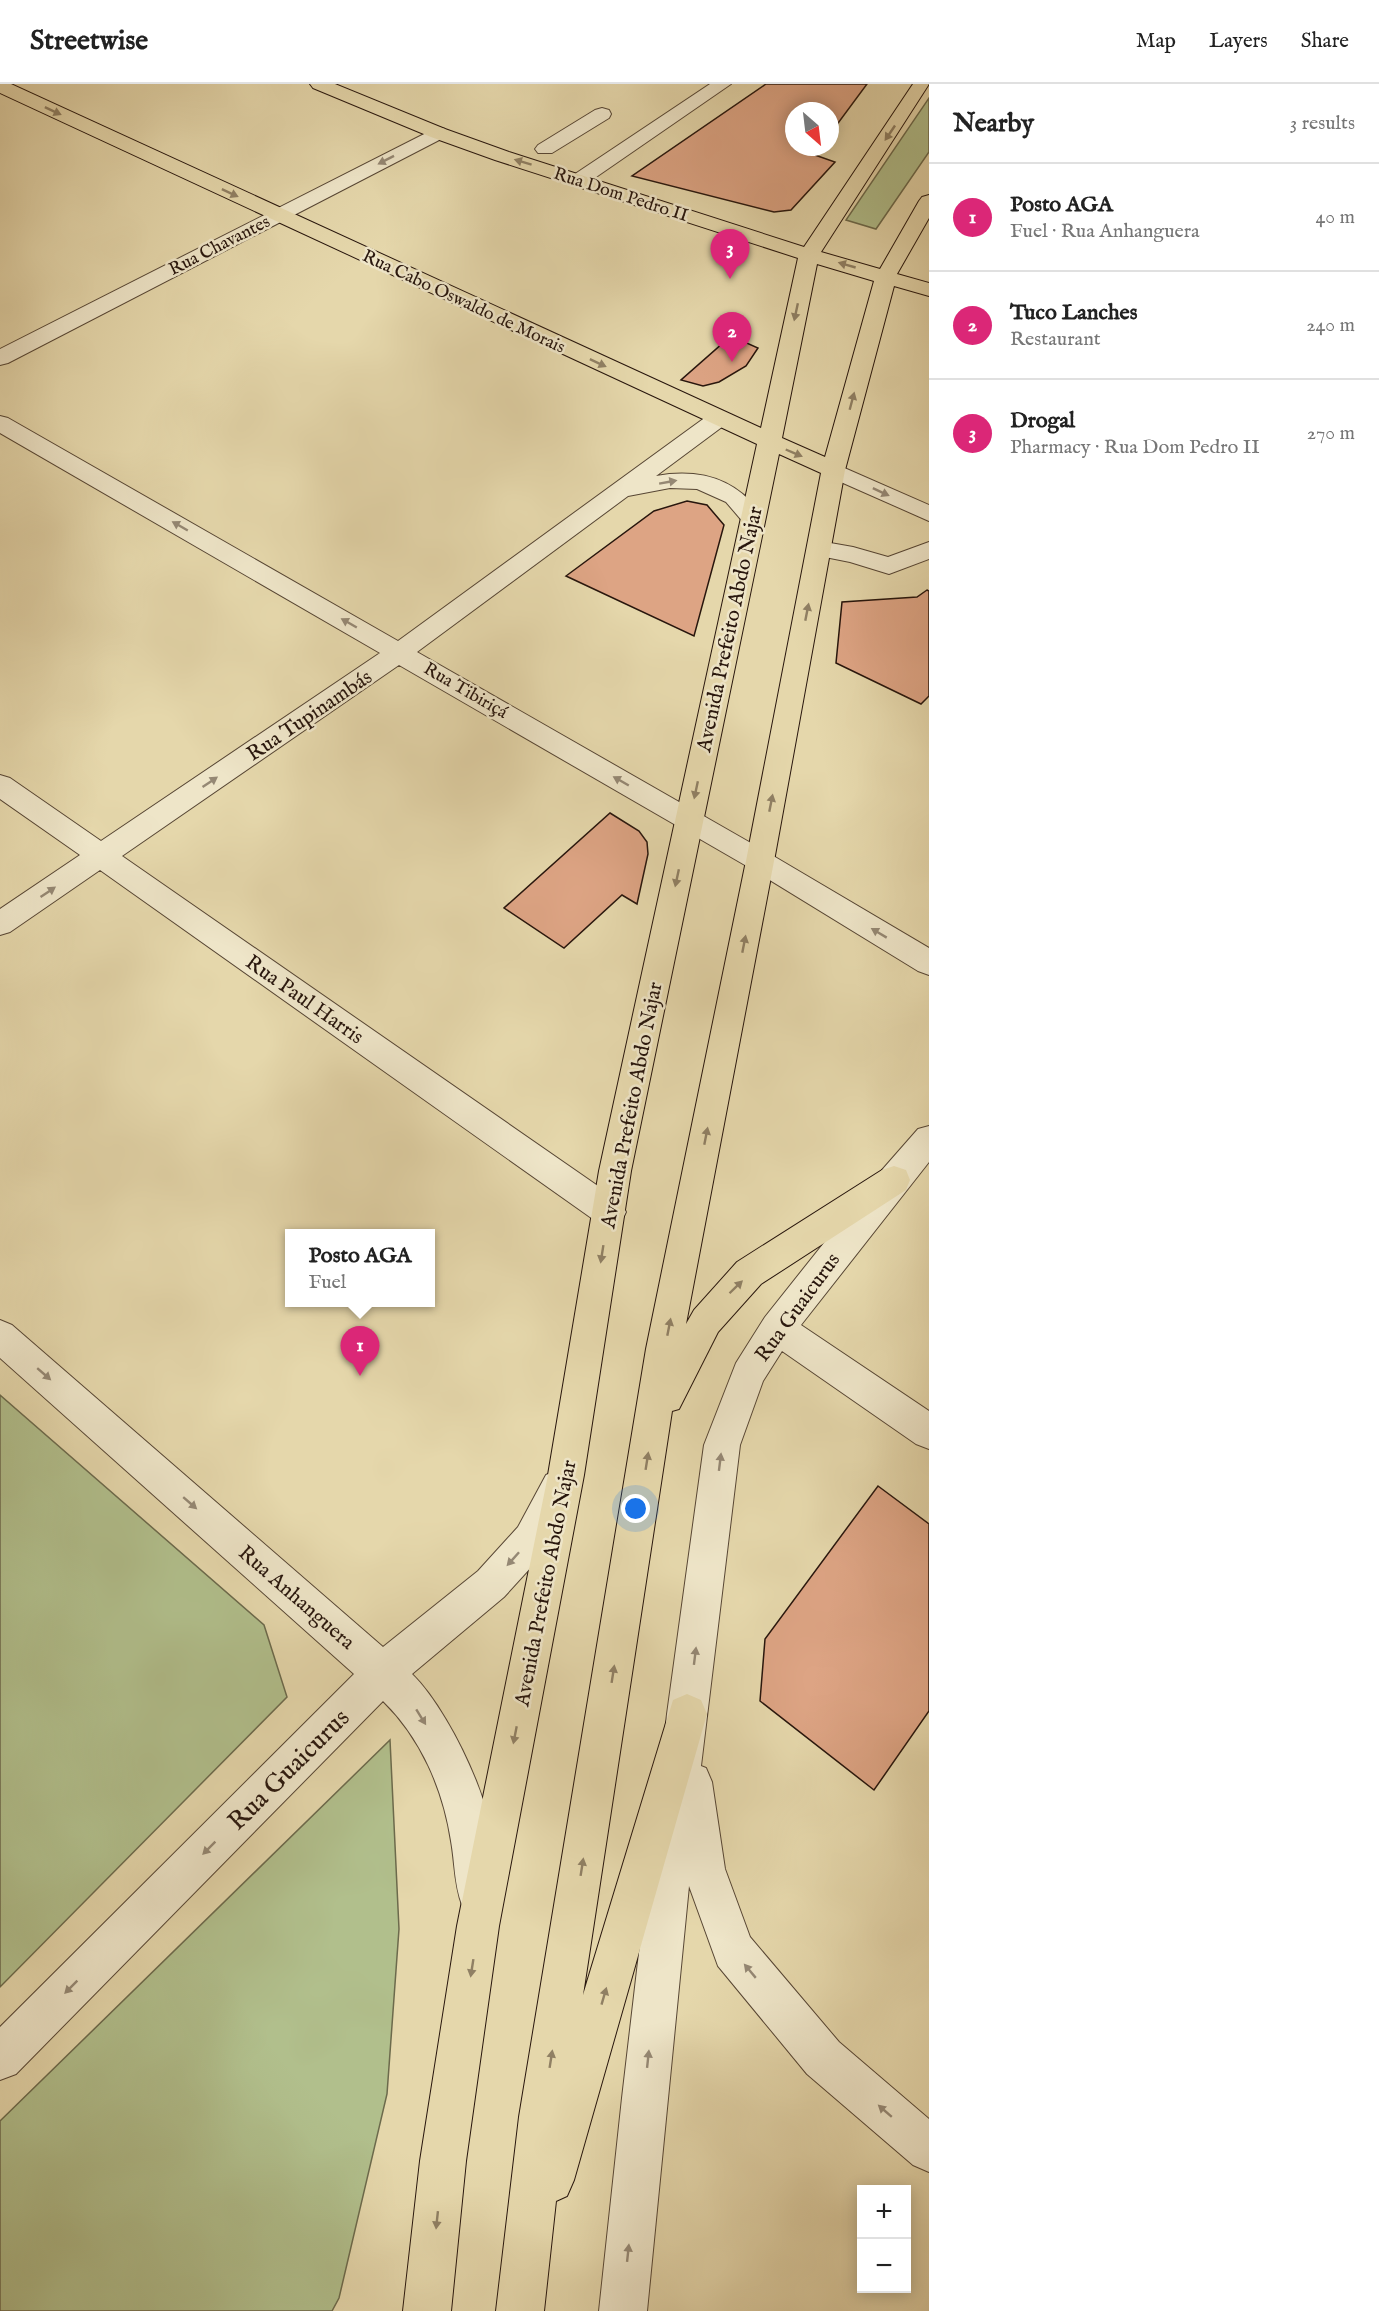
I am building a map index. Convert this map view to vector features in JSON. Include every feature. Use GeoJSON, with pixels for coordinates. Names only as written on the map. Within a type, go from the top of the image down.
{"type":"FeatureCollection","features":[{"type":"Feature","properties":{"kind":"main road","name":"Rua Dom Pedro II"},"geometry":{"type":"LineString","coordinates":[[319,84],[438,133],[809,255],[929,290]]}},
{"type":"Feature","properties":{"kind":"main road","name":"Avenida Prefeito Abdo Najar"},"geometry":{"type":"LineString","coordinates":[[427,2311],[443,2161],[478,1926],[566,1475],[615,1171],[809,255],[922,84]]}},
{"type":"Feature","properties":{"kind":"main road","name":"Rua Cabo Oswaldo de Morais"},"geometry":{"type":"LineString","coordinates":[[0,86],[833,470]]}},
{"type":"Feature","properties":{"kind":"main road"},"geometry":{"type":"LineString","coordinates":[[522,2292],[542,2117],[664,1349],[760,861],[833,470],[886,276],[929,201]]}},
{"type":"Feature","properties":{"kind":"main road"},"geometry":{"type":"LineString","coordinates":[[653,1426],[706,1322],[726,1296],[749,1274],[894,1180]]}},
{"type":"Feature","properties":{"kind":"main road"},"geometry":{"type":"LineString","coordinates":[[522,2292],[687,1714]]}},
{"type":"Feature","properties":{"kind":"street"},"geometry":{"type":"LineString","coordinates":[[579,180],[722,84]]}},
{"type":"Feature","properties":{"kind":"street"},"geometry":{"type":"LineString","coordinates":[[545,149],[602,114]]}},
{"type":"Feature","properties":{"kind":"street","name":"Rua Chavantes"},"geometry":{"type":"LineString","coordinates":[[0,358],[438,133]]}},
{"type":"Feature","properties":{"kind":"street"},"geometry":{"type":"LineString","coordinates":[[572,133],[623,150]]}},
{"type":"Feature","properties":{"kind":"street","name":"Rua Tupinambás"},"geometry":{"type":"LineString","coordinates":[[0,924],[400,652],[718,418]]}},
{"type":"Feature","properties":{"kind":"street","name":"Rua Tibiriçá"},"geometry":{"type":"LineString","coordinates":[[0,423],[760,861],[929,963]]}},
{"type":"Feature","properties":{"kind":"street","name":"Rua Cabo Oswaldo de Morais"},"geometry":{"type":"LineString","coordinates":[[833,470],[929,514]]}},
{"type":"Feature","properties":{"kind":"street","name":"Rua Tupinambás"},"geometry":{"type":"LineString","coordinates":[[612,497],[640,487],[677,480],[708,483],[735,497],[752,518]]}},
{"type":"Feature","properties":{"kind":"street"},"geometry":{"type":"LineString","coordinates":[[819,549],[853,555],[889,566],[929,550]]}},
{"type":"Feature","properties":{"kind":"street","name":"Rua Paul Harris"},"geometry":{"type":"LineString","coordinates":[[0,785],[609,1212]]}},
{"type":"Feature","properties":{"kind":"street","name":"Rua Guaicurus"},"geometry":{"type":"LineString","coordinates":[[687,1714],[722,1445],[748,1374],[777,1328],[929,1139]]}},
{"type":"Feature","properties":{"kind":"street"},"geometry":{"type":"LineString","coordinates":[[777,1328],[929,1432]]}},
{"type":"Feature","properties":{"kind":"street","name":"Rua Anhanguera"},"geometry":{"type":"LineString","coordinates":[[0,1336],[383,1673],[414,1706],[441,1749],[464,1797],[476,1858],[478,1926]]}},
{"type":"Feature","properties":{"kind":"street","name":"Rua Guaicurus"},"geometry":{"type":"LineString","coordinates":[[0,2058],[383,1673],[491,1584],[531,1539],[566,1475]]}},
{"type":"Feature","properties":{"kind":"street"},"geometry":{"type":"LineString","coordinates":[[687,1714],[692,1792],[704,1869],[733,1951],[823,2058],[929,2150]]}},
{"type":"Feature","properties":{"kind":"street"},"geometry":{"type":"LineString","coordinates":[[623,2311],[645,2086],[687,1714]]}},
{"type":"Feature","properties":{"kind":"green space"},"geometry":{"type":"Polygon","coordinates":[[[929,98],[929,152],[876,229],[846,220],[929,98]]]}},
{"type":"Feature","properties":{"kind":"green space"},"geometry":{"type":"Polygon","coordinates":[[[0,1395],[264,1625],[287,1697],[0,1987],[0,1395]]]}},
{"type":"Feature","properties":{"kind":"green space"},"geometry":{"type":"Polygon","coordinates":[[[390,1740],[399,1929],[387,2094],[339,2298],[332,2311],[0,2311],[0,2121],[390,1740]]]}},
{"type":"Feature","properties":{"kind":"building"},"geometry":{"type":"Polygon","coordinates":[[[766,84],[867,84],[839,122],[839,102],[785,102],[785,156],[818,156],[835,162],[791,210],[774,212],[632,176],[766,84]]]}},
{"type":"Feature","properties":{"kind":"building"},"geometry":{"type":"Polygon","coordinates":[[[731,336],[758,348],[746,366],[719,382],[703,386],[681,380],[731,336]]]}},
{"type":"Feature","properties":{"kind":"building"},"geometry":{"type":"Polygon","coordinates":[[[687,501],[707,505],[724,525],[694,636],[566,576],[654,511],[687,501]]]}},
{"type":"Feature","properties":{"kind":"building"},"geometry":{"type":"Polygon","coordinates":[[[929,591],[929,696],[921,704],[836,663],[842,602],[917,597],[929,591]]]}},
{"type":"Feature","properties":{"kind":"building"},"geometry":{"type":"Polygon","coordinates":[[[610,813],[639,831],[647,842],[648,854],[637,904],[622,895],[564,948],[504,908],[610,813]]]}},
{"type":"Feature","properties":{"kind":"building"},"geometry":{"type":"Polygon","coordinates":[[[878,1486],[929,1524],[929,1711],[874,1790],[760,1701],[765,1639],[878,1486]]]}},
{"type":"Feature","properties":{"kind":"place","name":"Drogal"},"geometry":{"type":"Point","coordinates":[730,279]}},
{"type":"Feature","properties":{"kind":"place","name":"Tuco Lanches"},"geometry":{"type":"Point","coordinates":[732,362]}},
{"type":"Feature","properties":{"kind":"place","name":"Posto AGA"},"geometry":{"type":"Point","coordinates":[360,1376]}}]}
